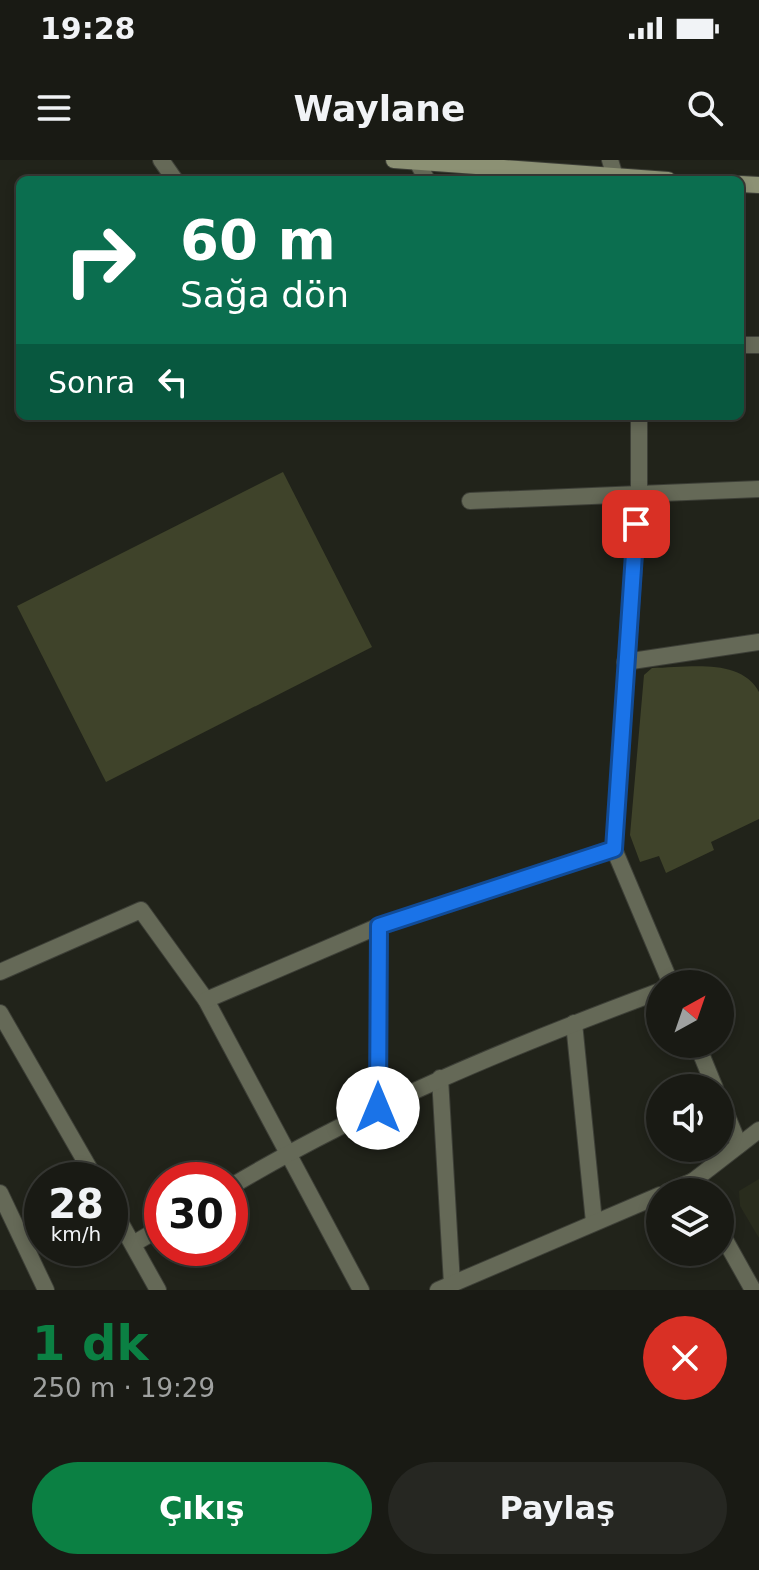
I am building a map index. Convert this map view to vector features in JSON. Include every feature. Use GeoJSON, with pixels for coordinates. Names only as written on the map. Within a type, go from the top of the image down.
{"type":"FeatureCollection","features":[{"type":"Feature","properties":{"kind":"main road"},"geometry":{"type":"LineString","coordinates":[[394,160],[584,176]]}},
{"type":"Feature","properties":{"kind":"street"},"geometry":{"type":"LineString","coordinates":[[639,420],[639,492],[614,849],[665,970]]}},
{"type":"Feature","properties":{"kind":"street"},"geometry":{"type":"LineString","coordinates":[[470,501],[759,489]]}},
{"type":"Feature","properties":{"kind":"street"},"geometry":{"type":"LineString","coordinates":[[625,662],[759,642]]}},
{"type":"Feature","properties":{"kind":"street"},"geometry":{"type":"LineString","coordinates":[[206,1000],[379,926],[614,849]]}},
{"type":"Feature","properties":{"kind":"street"},"geometry":{"type":"LineString","coordinates":[[0,972],[141,910],[206,1000],[361,1290]]}},
{"type":"Feature","properties":{"kind":"street"},"geometry":{"type":"LineString","coordinates":[[378,1108],[379,926]]}},
{"type":"Feature","properties":{"kind":"street"},"geometry":{"type":"LineString","coordinates":[[248,1176],[286,1154],[440,1078],[646,996]]}},
{"type":"Feature","properties":{"kind":"street"},"geometry":{"type":"LineString","coordinates":[[0,1013],[86,1162]]}},
{"type":"Feature","properties":{"kind":"street"},"geometry":{"type":"LineString","coordinates":[[574,1023],[594,1222]]}},
{"type":"Feature","properties":{"kind":"street"},"geometry":{"type":"LineString","coordinates":[[440,1078],[445,1287],[646,1201]]}},
{"type":"Feature","properties":{"kind":"street"},"geometry":{"type":"LineString","coordinates":[[705,1178],[759,1130]]}},
{"type":"Feature","properties":{"kind":"street"},"geometry":{"type":"LineString","coordinates":[[734,1133],[739,1145]]}},
{"type":"Feature","properties":{"kind":"street"},"geometry":{"type":"LineString","coordinates":[[0,1193],[4,1214],[46,1290]]}},
{"type":"Feature","properties":{"kind":"street"},"geometry":{"type":"LineString","coordinates":[[128,1235],[158,1290]]}},
{"type":"Feature","properties":{"kind":"street"},"geometry":{"type":"LineString","coordinates":[[133,1244],[144,1238]]}},
{"type":"Feature","properties":{"kind":"street"},"geometry":{"type":"LineString","coordinates":[[734,1256],[753,1290]]}},
{"type":"Feature","properties":{"kind":"shaded area"},"geometry":{"type":"Polygon","coordinates":[[[283,472],[372,647],[106,782],[17,606],[283,472]]]}},
{"type":"Feature","properties":{"kind":"shaded area"},"geometry":{"type":"Polygon","coordinates":[[[696,666],[726,669],[739,673],[759,692],[759,819],[711,842],[714,850],[666,873],[659,856],[640,862],[630,835],[644,675],[652,668],[696,666]]]}},
{"type":"Feature","properties":{"kind":"shaded area"},"geometry":{"type":"Polygon","coordinates":[[[759,1179],[759,1238],[740,1206],[739,1191],[759,1179]]]}},
{"type":"Feature","properties":{"kind":"route"},"geometry":{"type":"LineString","coordinates":[[378,1108],[379,926],[614,849],[625,650],[636,524]]}}]}
